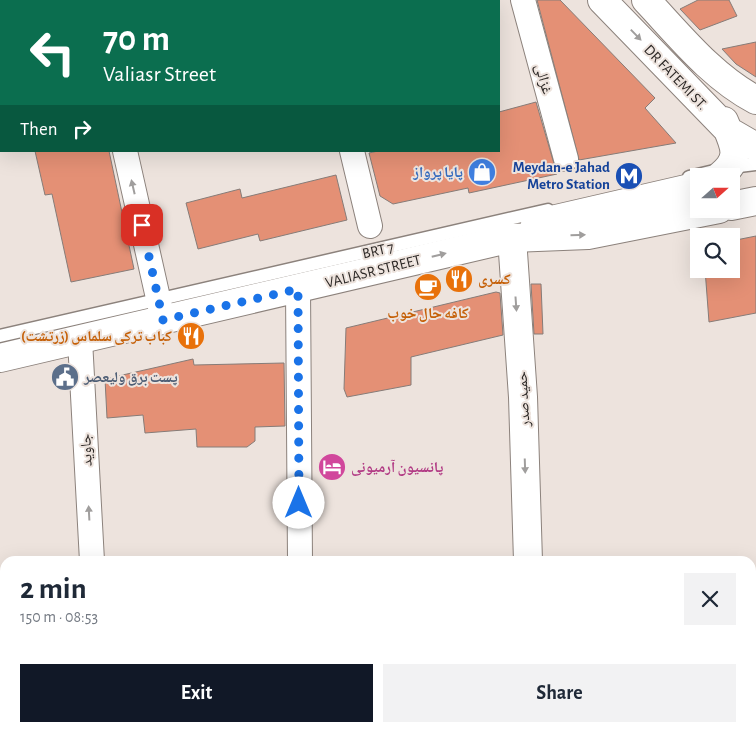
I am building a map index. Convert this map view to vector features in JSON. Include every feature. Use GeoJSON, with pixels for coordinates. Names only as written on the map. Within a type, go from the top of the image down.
{"type":"FeatureCollection","features":[{"type":"Feature","properties":{"kind":"main road","name":"DR FATEMI ST."},"geometry":{"type":"LineString","coordinates":[[602,0],[729,131],[756,148]]}},
{"type":"Feature","properties":{"kind":"main road","name":"DR FATEMI ST."},"geometry":{"type":"LineString","coordinates":[[646,0],[692,49]]}},
{"type":"Feature","properties":{"kind":"main road"},"geometry":{"type":"LineString","coordinates":[[692,49],[729,131],[736,168]]}},
{"type":"Feature","properties":{"kind":"main road"},"geometry":{"type":"LineString","coordinates":[[692,49],[730,83],[756,100]]}},
{"type":"Feature","properties":{"kind":"main road"},"geometry":{"type":"LineString","coordinates":[[512,238],[556,219],[690,188]]}},
{"type":"Feature","properties":{"kind":"main road"},"geometry":{"type":"LineString","coordinates":[[740,205],[756,202]]}},
{"type":"Feature","properties":{"kind":"main road","name":"VALIASR STREET"},"geometry":{"type":"LineString","coordinates":[[0,358],[80,340],[161,310],[298,289],[512,238],[588,235],[690,215]]}},
{"type":"Feature","properties":{"kind":"main road","name":"حمید صدر"},"geometry":{"type":"LineString","coordinates":[[512,238],[523,397],[528,556]]}},
{"type":"Feature","properties":{"kind":"street","name":"غزالی"},"geometry":{"type":"LineString","coordinates":[[523,0],[566,159]]}},
{"type":"Feature","properties":{"kind":"street"},"geometry":{"type":"LineString","coordinates":[[125,152],[161,310]]}},
{"type":"Feature","properties":{"kind":"street"},"geometry":{"type":"LineString","coordinates":[[352,152],[370,226]]}},
{"type":"Feature","properties":{"kind":"street"},"geometry":{"type":"LineString","coordinates":[[298,289],[300,556]]}},
{"type":"Feature","properties":{"kind":"street","name":"جاوید"},"geometry":{"type":"LineString","coordinates":[[80,340],[92,556]]}},
{"type":"Feature","properties":{"kind":"lane","name":"BRT 7"},"geometry":{"type":"LineString","coordinates":[[0,336],[161,310],[690,180]]}},
{"type":"Feature","properties":{"kind":"building"},"geometry":{"type":"Polygon","coordinates":[[[537,0],[560,0],[655,98],[645,108],[676,143],[579,160],[537,0]]]}},
{"type":"Feature","properties":{"kind":"building"},"geometry":{"type":"Polygon","coordinates":[[[698,0],[729,0],[737,16],[700,30],[680,9],[698,0]]]}},
{"type":"Feature","properties":{"kind":"building"},"geometry":{"type":"Polygon","coordinates":[[[756,42],[756,77],[736,64],[722,49],[756,42]]]}},
{"type":"Feature","properties":{"kind":"building"},"geometry":{"type":"Polygon","coordinates":[[[536,102],[557,174],[469,193],[468,188],[393,204],[380,196],[369,153],[500,152],[500,112],[536,102]]]}},
{"type":"Feature","properties":{"kind":"building"},"geometry":{"type":"Polygon","coordinates":[[[35,152],[109,152],[134,269],[71,282],[52,194],[45,195],[35,152]]]}},
{"type":"Feature","properties":{"kind":"building"},"geometry":{"type":"Polygon","coordinates":[[[336,175],[347,220],[260,241],[258,234],[198,249],[186,203],[240,189],[242,198],[336,175]]]}},
{"type":"Feature","properties":{"kind":"building"},"geometry":{"type":"Polygon","coordinates":[[[756,236],[756,313],[709,322],[706,278],[740,278],[740,239],[756,236]]]}},
{"type":"Feature","properties":{"kind":"building"},"geometry":{"type":"Polygon","coordinates":[[[531,284],[541,284],[543,334],[534,334],[531,284]]]}},
{"type":"Feature","properties":{"kind":"building"},"geometry":{"type":"Polygon","coordinates":[[[496,292],[500,293],[503,335],[411,357],[411,385],[347,397],[344,389],[346,328],[496,292]]]}},
{"type":"Feature","properties":{"kind":"building"},"geometry":{"type":"Polygon","coordinates":[[[193,359],[194,365],[284,363],[285,426],[255,427],[255,441],[247,447],[197,447],[196,429],[145,433],[143,415],[107,418],[105,379],[193,359]]]}},
{"type":"Feature","properties":{"kind":"place","name":"پایا پرواز"},"geometry":{"type":"Point","coordinates":[482,172]}},
{"type":"Feature","properties":{"kind":"place","name":"Meydan-e Jahad Metro Station"},"geometry":{"type":"Point","coordinates":[629,176]}},
{"type":"Feature","properties":{"kind":"place","name":"كسرى"},"geometry":{"type":"Point","coordinates":[459,279]}},
{"type":"Feature","properties":{"kind":"place","name":"کافه حال خوب"},"geometry":{"type":"Point","coordinates":[428,287]}},
{"type":"Feature","properties":{"kind":"place","name":"کباب ترکی سلماس (زرتشت)"},"geometry":{"type":"Point","coordinates":[191,336]}},
{"type":"Feature","properties":{"kind":"place","name":"پست برق ولیعصر"},"geometry":{"type":"Point","coordinates":[65,377]}},
{"type":"Feature","properties":{"kind":"place","name":"پانسیون آرمیونی"},"geometry":{"type":"Point","coordinates":[332,467]}},
{"type":"Feature","properties":{"kind":"route"},"geometry":{"type":"LineString","coordinates":[[142,225],[163,320],[298,289],[299,503]]}}]}
